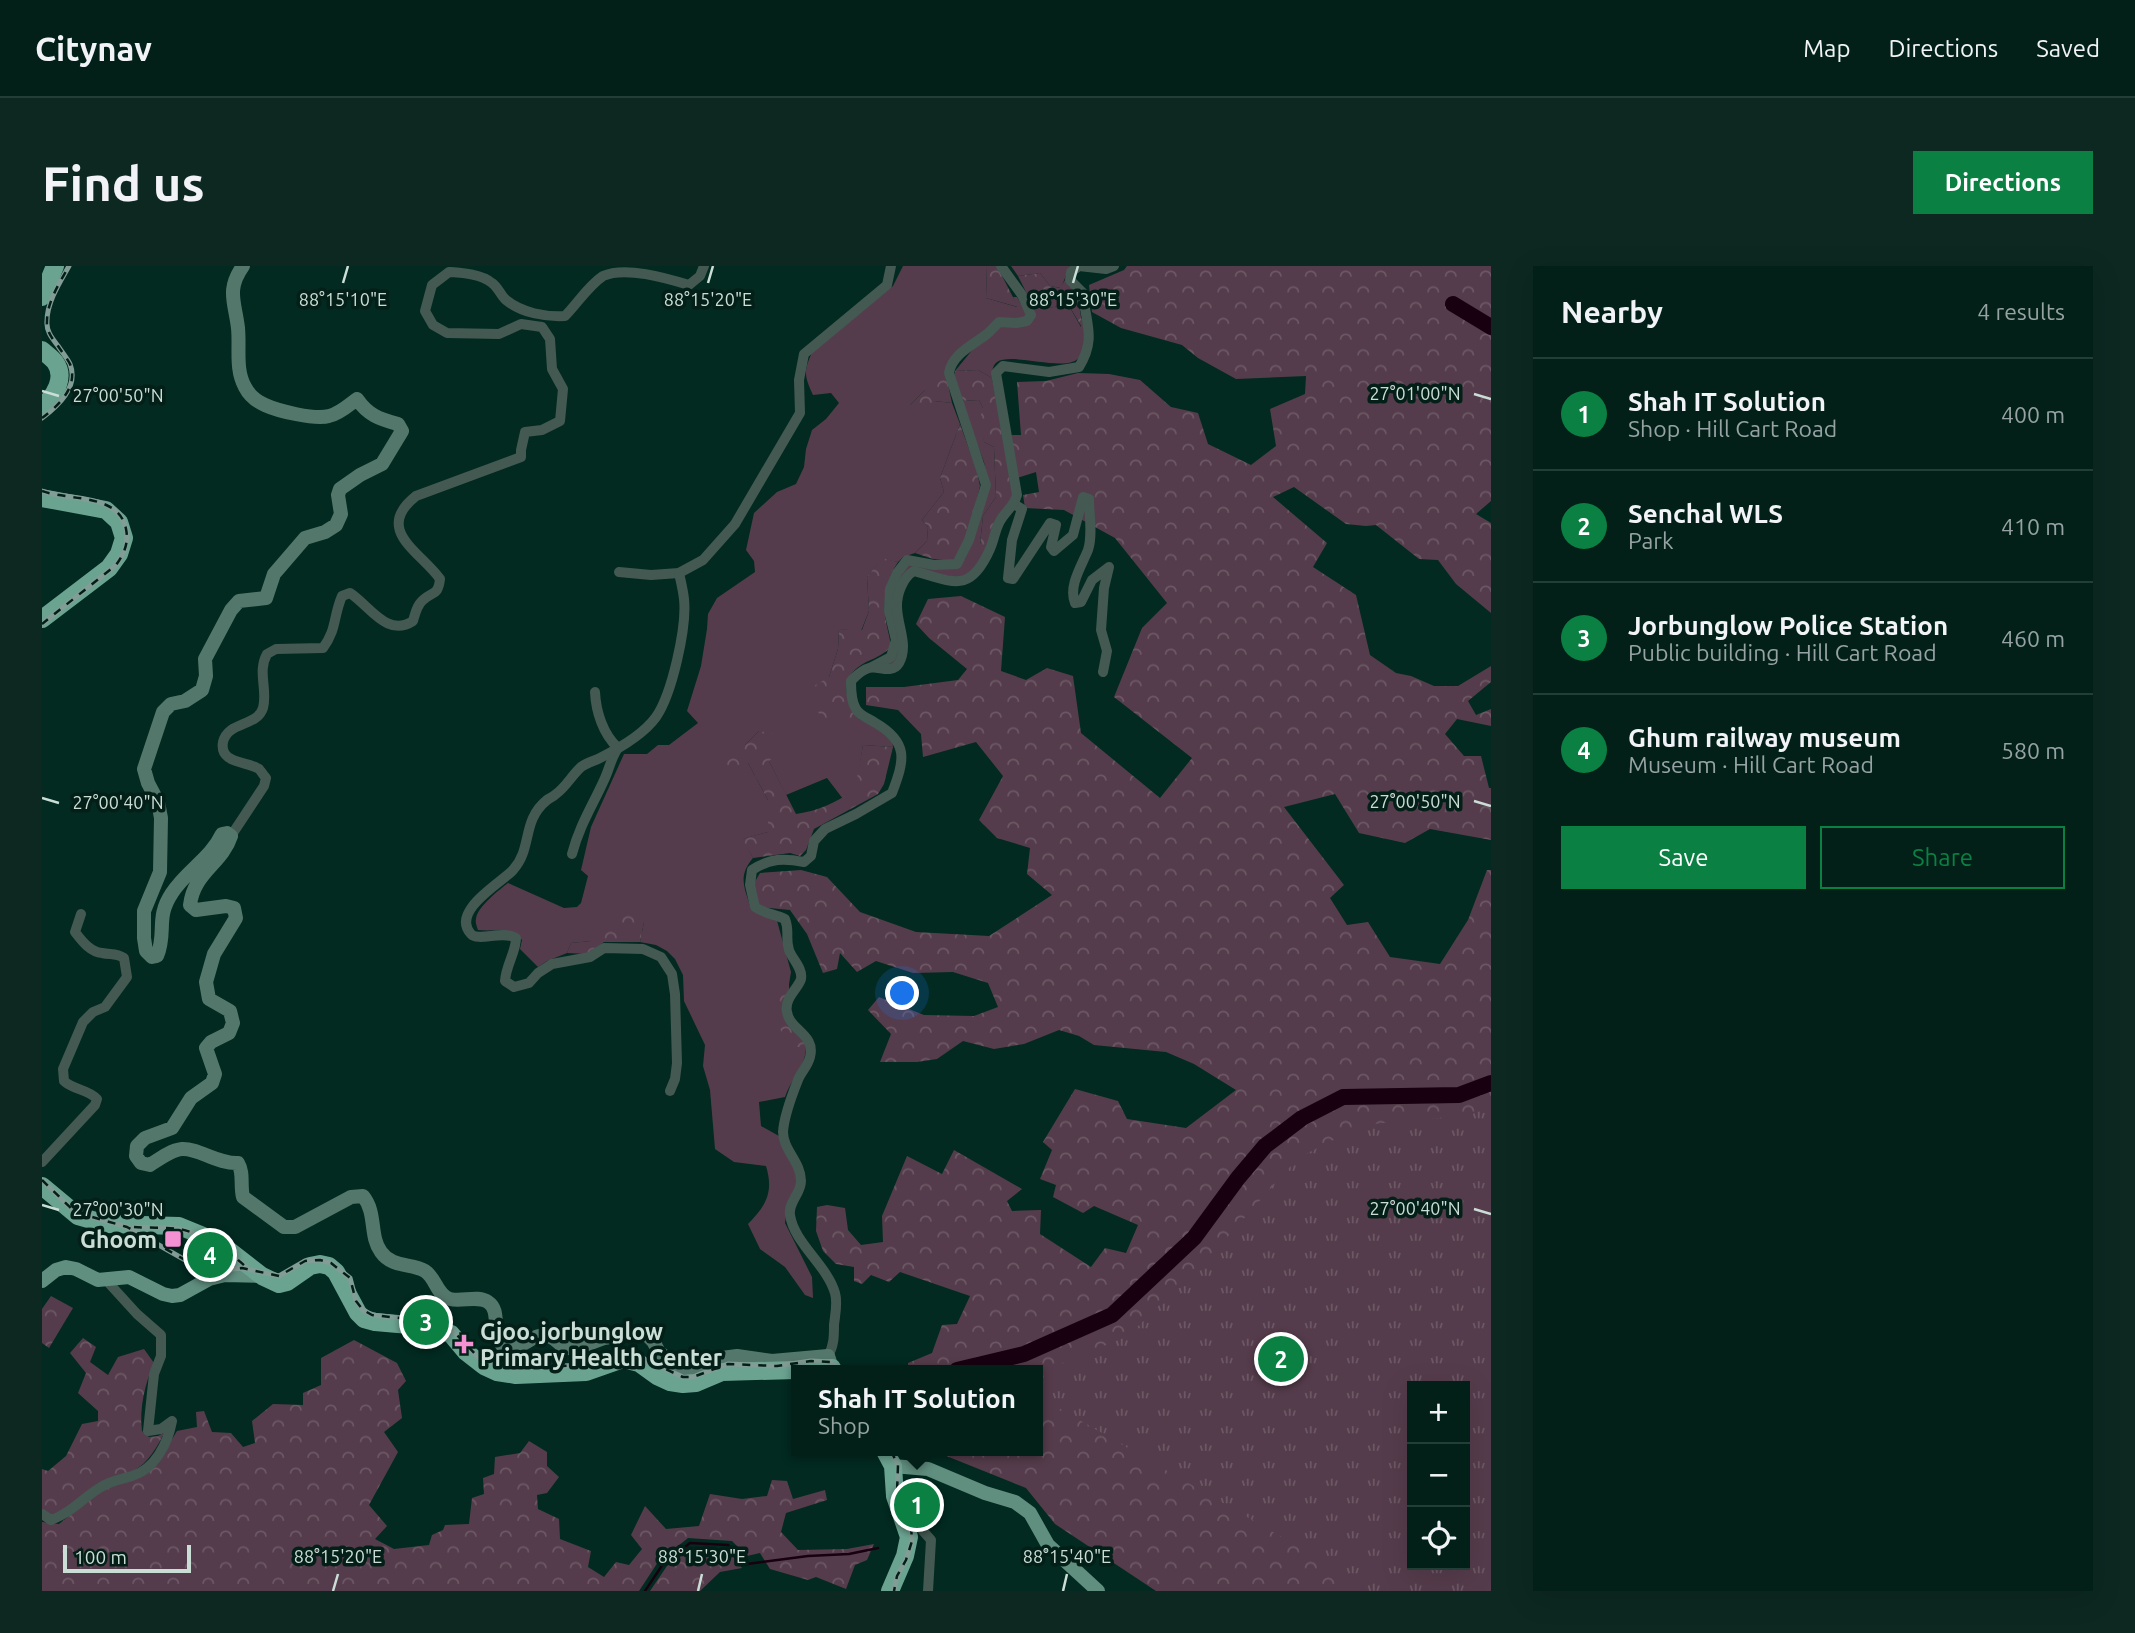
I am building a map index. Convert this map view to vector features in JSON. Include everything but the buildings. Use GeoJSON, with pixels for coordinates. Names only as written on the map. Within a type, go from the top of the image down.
{"type":"FeatureCollection","features":[{"type":"Feature","properties":{"kind":"highway"},"geometry":{"type":"LineString","coordinates":[[42,297],[55,266]]}},
{"type":"Feature","properties":{"kind":"highway"},"geometry":{"type":"LineString","coordinates":[[42,350],[59,370],[53,396],[42,406]]}},
{"type":"Feature","properties":{"kind":"highway"},"geometry":{"type":"LineString","coordinates":[[42,498],[106,510],[119,522],[124,538],[109,568],[42,619]]}},
{"type":"Feature","properties":{"kind":"highway"},"geometry":{"type":"LineString","coordinates":[[42,1186],[79,1216],[106,1224],[179,1226],[201,1235],[226,1248],[262,1276],[279,1284],[287,1282],[310,1266],[328,1266],[336,1272],[358,1313],[365,1318],[375,1322],[432,1328],[451,1334],[466,1352],[497,1372],[516,1375],[586,1372],[623,1359],[639,1363],[670,1382],[683,1384],[696,1383],[722,1372],[791,1370]]}},
{"type":"Feature","properties":{"kind":"highway"},"geometry":{"type":"LineString","coordinates":[[889,1458],[895,1496],[909,1537],[905,1556],[890,1591]]}},
{"type":"Feature","properties":{"kind":"main road"},"geometry":{"type":"LineString","coordinates":[[243,266],[236,275],[232,288],[239,335],[238,368],[246,390],[253,398],[265,405],[316,416],[329,416],[357,399],[373,417],[398,424],[402,430],[382,464],[341,489],[338,495],[341,514],[336,525],[325,532],[305,538],[274,574],[266,598],[239,601],[231,610],[205,659],[206,676],[202,690],[185,701],[171,704],[163,712],[144,769],[158,802],[161,818],[160,872],[144,911],[146,951],[152,957],[158,956],[161,947],[161,915],[171,894],[188,872],[216,846],[222,835],[227,833],[231,836],[228,845],[206,869],[192,891],[190,905],[196,910],[226,906],[234,908],[236,918],[214,954],[206,982],[209,999],[230,1011],[233,1023],[229,1033],[211,1042],[206,1048],[215,1074],[212,1083],[191,1098],[172,1128],[145,1138],[136,1146],[136,1156],[141,1163],[150,1165],[181,1149],[228,1163],[238,1163],[242,1170],[240,1184],[243,1197],[285,1227],[295,1227],[351,1197],[363,1196],[370,1204],[376,1241],[382,1254],[401,1266],[423,1270],[449,1299],[482,1300],[490,1303],[495,1312],[496,1334],[500,1344],[507,1350],[518,1348],[527,1340],[546,1335],[554,1338],[563,1347],[575,1349],[604,1338],[636,1333],[646,1334],[653,1340],[659,1353],[678,1367],[693,1368],[737,1356],[831,1365]]}},
{"type":"Feature","properties":{"kind":"main road"},"geometry":{"type":"LineString","coordinates":[[42,1281],[56,1270],[66,1267],[98,1280],[129,1277],[163,1294],[173,1296],[209,1279],[225,1275],[262,1276]]}},
{"type":"Feature","properties":{"kind":"main road"},"geometry":{"type":"LineString","coordinates":[[889,1458],[928,1469],[985,1493],[1015,1502],[1030,1513],[1048,1545],[1098,1591]]}},
{"type":"Feature","properties":{"kind":"street"},"geometry":{"type":"LineString","coordinates":[[231,836],[264,786],[266,778],[259,769],[233,761],[226,756],[222,748],[224,738],[235,727],[258,718],[262,711],[262,670],[267,654],[276,649],[323,648],[333,635],[342,596],[350,593],[390,626],[404,627],[414,621],[417,609],[423,600],[434,595],[440,579],[405,543],[400,527],[400,514],[405,505],[416,496],[521,457],[525,432],[542,429],[560,421],[563,389],[552,369],[550,339],[542,327],[521,324],[499,334],[447,333],[433,325],[425,311],[432,285],[449,272],[471,274],[493,283],[504,299],[517,307],[548,317],[565,316],[601,277],[615,269],[689,285],[700,276],[704,266]]}},
{"type":"Feature","properties":{"kind":"street"},"geometry":{"type":"LineString","coordinates":[[619,572],[651,575],[679,573],[702,560],[735,523],[800,413],[799,380],[804,354],[887,285],[891,266]]}},
{"type":"Feature","properties":{"kind":"street"},"geometry":{"type":"LineString","coordinates":[[831,1365],[836,1296],[825,1273],[795,1230],[789,1209],[800,1189],[802,1178],[784,1142],[783,1129],[812,1046],[808,1038],[793,1024],[787,1012],[789,997],[801,980],[801,971],[789,951],[789,930],[785,919],[764,914],[755,907],[750,885],[752,870],[762,863],[778,859],[804,862],[810,856],[814,841],[825,829],[892,793],[901,764],[901,750],[896,738],[886,729],[862,716],[856,709],[851,695],[851,681],[859,673],[891,657],[896,640],[889,611],[890,589],[907,560],[934,565],[957,564],[969,540],[986,485],[949,373],[951,365],[973,342],[987,334],[999,322],[1027,321],[1031,315],[1022,295],[1001,266]]}},
{"type":"Feature","properties":{"kind":"street"},"geometry":{"type":"LineString","coordinates":[[871,667],[887,670],[900,661],[903,650],[902,634],[896,615],[896,600],[908,574],[914,571],[960,582],[970,579],[986,556],[999,523],[1014,504],[1017,495],[996,373],[1003,366],[1049,372],[1079,367],[1089,342],[1089,326],[1084,315],[1083,293],[1070,280],[1071,272],[1079,266],[1106,269],[1114,266]]}},
{"type":"Feature","properties":{"kind":"street"},"geometry":{"type":"LineString","coordinates":[[1014,504],[1022,509],[1013,540],[1008,578],[1013,579],[1050,523],[1056,525],[1051,547],[1054,551],[1073,535],[1083,497],[1088,499],[1089,545],[1076,579],[1073,598],[1075,603],[1081,602],[1092,580],[1109,567],[1104,588],[1101,630],[1107,651],[1103,672]]}},
{"type":"Feature","properties":{"kind":"street"},"geometry":{"type":"LineString","coordinates":[[670,1091],[677,1063],[675,994],[672,974],[661,957],[643,949],[604,948],[590,957],[552,964],[529,983],[514,987],[505,981],[516,946],[516,937],[509,933],[476,937],[470,933],[465,922],[467,913],[480,898],[512,871],[522,858],[529,822],[545,801],[556,794],[583,766],[637,735],[656,716],[669,687],[683,628],[685,600],[679,573]]}},
{"type":"Feature","properties":{"kind":"street"},"geometry":{"type":"LineString","coordinates":[[595,692],[602,725],[618,748]]}},
{"type":"Feature","properties":{"kind":"street"},"geometry":{"type":"LineString","coordinates":[[572,854],[578,832],[618,748]]}},
{"type":"Feature","properties":{"kind":"street"},"geometry":{"type":"LineString","coordinates":[[42,1162],[95,1105],[97,1099],[93,1094],[70,1087],[64,1081],[63,1069],[83,1022],[93,1012],[106,1007],[127,977],[124,958],[115,953],[96,952],[75,932],[81,914]]}},
{"type":"Feature","properties":{"kind":"street"},"geometry":{"type":"LineString","coordinates":[[42,1514],[51,1520],[68,1513],[102,1486],[134,1476],[148,1468],[169,1435],[172,1421],[161,1429],[148,1431],[154,1374],[161,1356],[160,1335],[106,1280]]}},
{"type":"Feature","properties":{"kind":"street"},"geometry":{"type":"LineString","coordinates":[[895,1496],[932,1540],[928,1591]]}},
{"type":"Feature","properties":{"kind":"green space"},"geometry":{"type":"Polygon","coordinates":[[[903,266],[987,266],[986,298],[1017,307],[1013,297],[1017,297],[1027,315],[1024,320],[997,319],[946,375],[910,405],[934,401],[952,403],[960,424],[940,478],[944,492],[922,520],[928,527],[927,541],[915,553],[898,562],[882,559],[867,577],[869,611],[861,631],[839,629],[838,649],[829,677],[859,719],[886,732],[892,738],[893,747],[863,745],[856,789],[843,799],[827,778],[786,795],[769,761],[759,731],[745,745],[748,763],[768,800],[768,832],[743,839],[753,858],[745,871],[745,889],[751,909],[776,917],[791,972],[790,1046],[806,1047],[801,1067],[785,1097],[759,1102],[761,1126],[779,1136],[797,1175],[798,1186],[787,1208],[785,1223],[812,1277],[813,1298],[805,1295],[785,1267],[760,1249],[748,1224],[767,1198],[769,1183],[766,1166],[734,1162],[715,1149],[710,1090],[703,1066],[705,1045],[684,1001],[683,975],[675,959],[656,945],[640,942],[644,922],[591,941],[571,943],[567,953],[538,967],[520,949],[522,940],[518,936],[508,931],[478,930],[476,920],[484,904],[508,883],[564,908],[577,907],[581,903],[588,876],[581,870],[591,827],[624,754],[647,754],[658,745],[669,745],[698,723],[687,711],[701,666],[708,614],[717,598],[755,572],[754,561],[746,550],[754,513],[777,492],[796,484],[804,467],[812,430],[826,419],[839,403],[831,393],[813,395],[806,372],[814,348],[893,286],[903,266]]]}},
{"type":"Feature","properties":{"kind":"green space"},"geometry":{"type":"Polygon","coordinates":[[[987,266],[997,266],[1018,307],[986,298],[987,266]]]}},
{"type":"Feature","properties":{"kind":"green space"},"geometry":{"type":"Polygon","coordinates":[[[1011,266],[1072,266],[1061,288],[1050,286],[1040,273],[1018,276],[1011,266]]]}},
{"type":"Feature","properties":{"kind":"green space"},"geometry":{"type":"Polygon","coordinates":[[[1127,266],[1491,266],[1491,501],[1476,514],[1491,523],[1491,613],[1456,584],[1438,560],[1419,559],[1376,525],[1346,524],[1294,487],[1273,497],[1327,543],[1313,567],[1356,595],[1370,655],[1396,673],[1434,686],[1458,686],[1491,666],[1491,682],[1468,701],[1476,715],[1491,709],[1491,726],[1457,719],[1445,734],[1464,756],[1481,756],[1491,788],[1491,840],[1430,829],[1405,843],[1359,833],[1335,794],[1284,807],[1344,885],[1330,898],[1347,925],[1368,922],[1390,957],[1440,964],[1468,920],[1487,870],[1491,870],[1491,1079],[1459,1091],[1342,1093],[1300,1116],[1261,1143],[1190,1236],[1109,1311],[1021,1349],[963,1365],[908,1365],[932,1353],[942,1325],[957,1324],[970,1296],[900,1272],[889,1282],[871,1275],[862,1284],[854,1281],[854,1267],[836,1264],[823,1251],[816,1231],[817,1207],[827,1205],[845,1208],[848,1230],[861,1245],[883,1242],[882,1216],[907,1156],[942,1174],[954,1150],[1022,1189],[1007,1201],[1012,1211],[1041,1210],[1040,1234],[1091,1267],[1105,1248],[1126,1253],[1138,1225],[1094,1206],[1083,1213],[1053,1197],[1056,1185],[1040,1179],[1052,1150],[1043,1142],[1075,1089],[1118,1101],[1127,1119],[1186,1128],[1236,1090],[1194,1064],[1166,1052],[1094,1045],[1079,1036],[1059,1030],[1024,1044],[994,1049],[963,1041],[937,1059],[880,1062],[891,1034],[868,1010],[879,997],[924,1015],[974,1016],[998,1007],[988,983],[953,972],[913,973],[876,961],[857,972],[840,953],[837,969],[823,973],[807,934],[790,910],[760,907],[753,885],[760,873],[801,870],[827,877],[860,912],[916,932],[989,936],[1052,895],[1027,874],[1030,848],[997,838],[979,820],[1003,776],[976,742],[923,757],[921,734],[898,710],[866,705],[866,687],[904,687],[958,680],[967,669],[916,624],[928,599],[961,596],[1005,617],[1001,671],[1026,680],[1047,668],[1073,676],[1081,733],[1160,798],[1192,758],[1114,697],[1142,628],[1167,603],[1115,538],[1064,510],[1025,508],[1023,495],[1039,492],[1036,472],[1017,478],[1011,435],[1021,435],[1017,382],[1046,381],[1078,373],[1109,374],[1140,380],[1171,407],[1198,413],[1208,444],[1251,465],[1276,446],[1270,409],[1305,394],[1306,376],[1236,379],[1198,358],[1182,345],[1121,328],[1092,312],[1089,285],[1124,270],[1127,266]]]}},
{"type":"Feature","properties":{"kind":"green space"},"geometry":{"type":"Polygon","coordinates":[[[1040,273],[1050,286],[1060,288],[1065,280],[1077,293],[1083,329],[1068,304],[1044,309],[1033,306],[1018,276],[1040,273]]]}},
{"type":"Feature","properties":{"kind":"green space"},"geometry":{"type":"Polygon","coordinates":[[[1068,304],[1081,327],[1081,318],[1086,327],[1082,356],[1075,361],[1054,363],[1003,360],[994,365],[992,378],[978,370],[955,371],[978,343],[1001,324],[1035,316],[1033,306],[1044,309],[1068,304]]]}},
{"type":"Feature","properties":{"kind":"green space"},"geometry":{"type":"Polygon","coordinates":[[[978,370],[992,378],[1013,487],[1012,501],[990,547],[980,545],[983,516],[996,497],[994,447],[984,442],[980,418],[983,408],[979,400],[961,401],[954,376],[955,371],[978,370]]]}},
{"type":"Feature","properties":{"kind":"green space"},"geometry":{"type":"Polygon","coordinates":[[[926,375],[946,375],[952,403],[934,401],[924,412],[910,405],[925,390],[926,375]]]}},
{"type":"Feature","properties":{"kind":"green space"},"geometry":{"type":"Polygon","coordinates":[[[979,400],[983,408],[984,442],[994,447],[996,497],[983,516],[980,544],[990,547],[972,573],[959,578],[915,569],[899,587],[902,628],[900,648],[892,665],[886,665],[892,659],[890,621],[893,596],[902,573],[910,563],[957,567],[965,559],[971,545],[987,477],[961,401],[979,400]]]}},
{"type":"Feature","properties":{"kind":"green space"},"geometry":{"type":"Polygon","coordinates":[[[960,424],[980,486],[968,538],[954,561],[933,559],[915,553],[927,541],[928,527],[922,520],[944,492],[940,478],[960,424]]]}},
{"type":"Feature","properties":{"kind":"green space"},"geometry":{"type":"Polygon","coordinates":[[[882,558],[898,562],[889,580],[885,600],[891,647],[857,668],[848,680],[847,694],[859,719],[851,726],[824,726],[809,689],[829,677],[838,649],[839,629],[862,630],[869,611],[867,577],[882,558]]]}},
{"type":"Feature","properties":{"kind":"green space"},"geometry":{"type":"Polygon","coordinates":[[[759,731],[775,734],[779,754],[769,761],[796,814],[827,805],[855,789],[863,745],[893,747],[884,784],[878,794],[814,829],[806,850],[800,856],[790,853],[753,858],[742,839],[768,832],[768,800],[748,763],[726,772],[715,758],[745,745],[759,731]]]}},
{"type":"Feature","properties":{"kind":"green space"},"geometry":{"type":"Polygon","coordinates":[[[619,911],[635,913],[644,922],[640,942],[604,942],[588,954],[567,953],[571,943],[591,941],[619,911]]]}},
{"type":"Feature","properties":{"kind":"green space"},"geometry":{"type":"Polygon","coordinates":[[[789,992],[784,1012],[803,1037],[806,1047],[790,1047],[778,1023],[779,997],[789,992]]]}},
{"type":"Feature","properties":{"kind":"green space"},"geometry":{"type":"Polygon","coordinates":[[[1491,1086],[1491,1591],[1156,1591],[1055,1524],[1026,1488],[946,1456],[1043,1456],[1043,1365],[991,1365],[1025,1356],[1114,1317],[1197,1240],[1267,1147],[1344,1099],[1461,1097],[1491,1086]]]}},
{"type":"Feature","properties":{"kind":"green space"},"geometry":{"type":"Polygon","coordinates":[[[1491,1107],[1491,1591],[1350,1591],[1349,1576],[1043,1399],[1043,1371],[1128,1336],[1222,1243],[1298,1158],[1363,1125],[1470,1115],[1491,1107]]]}},
{"type":"Feature","properties":{"kind":"green space"},"geometry":{"type":"Polygon","coordinates":[[[51,1296],[73,1308],[49,1348],[42,1343],[42,1309],[51,1296]]]}},
{"type":"Feature","properties":{"kind":"green space"},"geometry":{"type":"Polygon","coordinates":[[[83,1338],[96,1347],[90,1362],[108,1375],[118,1357],[144,1349],[154,1363],[144,1396],[142,1431],[149,1437],[165,1432],[152,1454],[139,1468],[101,1482],[70,1505],[50,1515],[42,1510],[42,1469],[48,1471],[66,1456],[82,1424],[98,1421],[98,1411],[78,1393],[86,1373],[70,1353],[83,1338]]]}},
{"type":"Feature","properties":{"kind":"green space"},"geometry":{"type":"Polygon","coordinates":[[[354,1340],[397,1363],[406,1381],[398,1390],[402,1418],[384,1432],[398,1452],[369,1505],[387,1526],[375,1539],[394,1549],[429,1545],[432,1535],[443,1530],[445,1525],[469,1524],[472,1498],[484,1494],[483,1478],[494,1474],[495,1457],[520,1453],[529,1441],[547,1452],[547,1466],[559,1477],[547,1493],[537,1495],[538,1509],[559,1519],[560,1539],[591,1551],[588,1567],[604,1577],[616,1562],[629,1565],[642,1549],[631,1535],[645,1506],[666,1529],[699,1526],[710,1494],[742,1499],[767,1496],[772,1480],[787,1481],[793,1499],[825,1490],[827,1500],[786,1513],[781,1532],[798,1550],[847,1549],[874,1544],[867,1560],[855,1565],[846,1589],[816,1577],[808,1580],[770,1569],[760,1553],[747,1556],[732,1541],[688,1538],[658,1562],[639,1591],[42,1591],[42,1522],[59,1524],[104,1488],[158,1462],[177,1431],[197,1427],[196,1412],[204,1411],[212,1432],[231,1433],[243,1447],[255,1443],[252,1421],[273,1404],[303,1405],[303,1393],[321,1385],[321,1358],[354,1340]]]}},
{"type":"Feature","properties":{"kind":"green space"},"geometry":{"type":"Polygon","coordinates":[[[692,1548],[728,1550],[742,1568],[720,1572],[700,1591],[650,1591],[667,1566],[692,1548]]]}},
{"type":"Feature","properties":{"kind":"waterway"},"geometry":{"type":"LineString","coordinates":[[1453,304],[1491,327]]}},
{"type":"Feature","properties":{"kind":"waterway"},"geometry":{"type":"LineString","coordinates":[[978,1365],[1024,1354],[1112,1315],[1194,1238],[1265,1146],[1302,1118],[1343,1097],[1459,1095],[1491,1083]]}},
{"type":"Feature","properties":{"kind":"waterway"},"geometry":{"type":"LineString","coordinates":[[645,1591],[663,1564],[690,1543],[728,1545],[747,1564],[849,1554],[878,1548]]}},
{"type":"Feature","properties":{"kind":"railway"},"geometry":{"type":"LineString","coordinates":[[42,418],[60,402],[72,380],[70,364],[47,325],[52,299],[69,266]]}},
{"type":"Feature","properties":{"kind":"railway"},"geometry":{"type":"LineString","coordinates":[[42,491],[92,500],[114,509],[121,517],[127,539],[116,565],[42,624]]}},
{"type":"Feature","properties":{"kind":"railway"},"geometry":{"type":"LineString","coordinates":[[42,1180],[75,1212],[127,1227],[194,1265],[214,1271],[242,1268],[279,1276],[305,1261],[320,1260],[331,1263],[350,1278],[356,1301],[363,1310],[372,1315],[440,1324],[453,1331],[478,1357],[513,1368],[587,1365],[621,1355],[643,1359],[683,1377],[693,1377],[728,1364],[777,1366],[811,1361],[830,1362],[834,1365]]}},
{"type":"Feature","properties":{"kind":"railway"},"geometry":{"type":"LineString","coordinates":[[134,1227],[173,1228],[196,1234],[226,1251],[249,1270]]}},
{"type":"Feature","properties":{"kind":"railway"},"geometry":{"type":"LineString","coordinates":[[894,1456],[898,1465],[897,1493],[911,1526],[912,1541],[897,1576],[894,1591]]}},
{"type":"Feature","properties":{"kind":"place","name":"Ghoom"},"geometry":{"type":"Point","coordinates":[173,1239]}},
{"type":"Feature","properties":{"kind":"place","name":"Ghum railway museum"},"geometry":{"type":"Point","coordinates":[210,1255]}},
{"type":"Feature","properties":{"kind":"place","name":"Jorbunglow Police Station"},"geometry":{"type":"Point","coordinates":[426,1322]}},
{"type":"Feature","properties":{"kind":"place","name":"Gjoo. jorbunglow Primary Health Center"},"geometry":{"type":"Point","coordinates":[464,1344]}},
{"type":"Feature","properties":{"kind":"place","name":"Senchal WLS"},"geometry":{"type":"Point","coordinates":[1281,1359]}},
{"type":"Feature","properties":{"kind":"place","name":"Shah IT Solution"},"geometry":{"type":"Point","coordinates":[917,1505]}}]}
